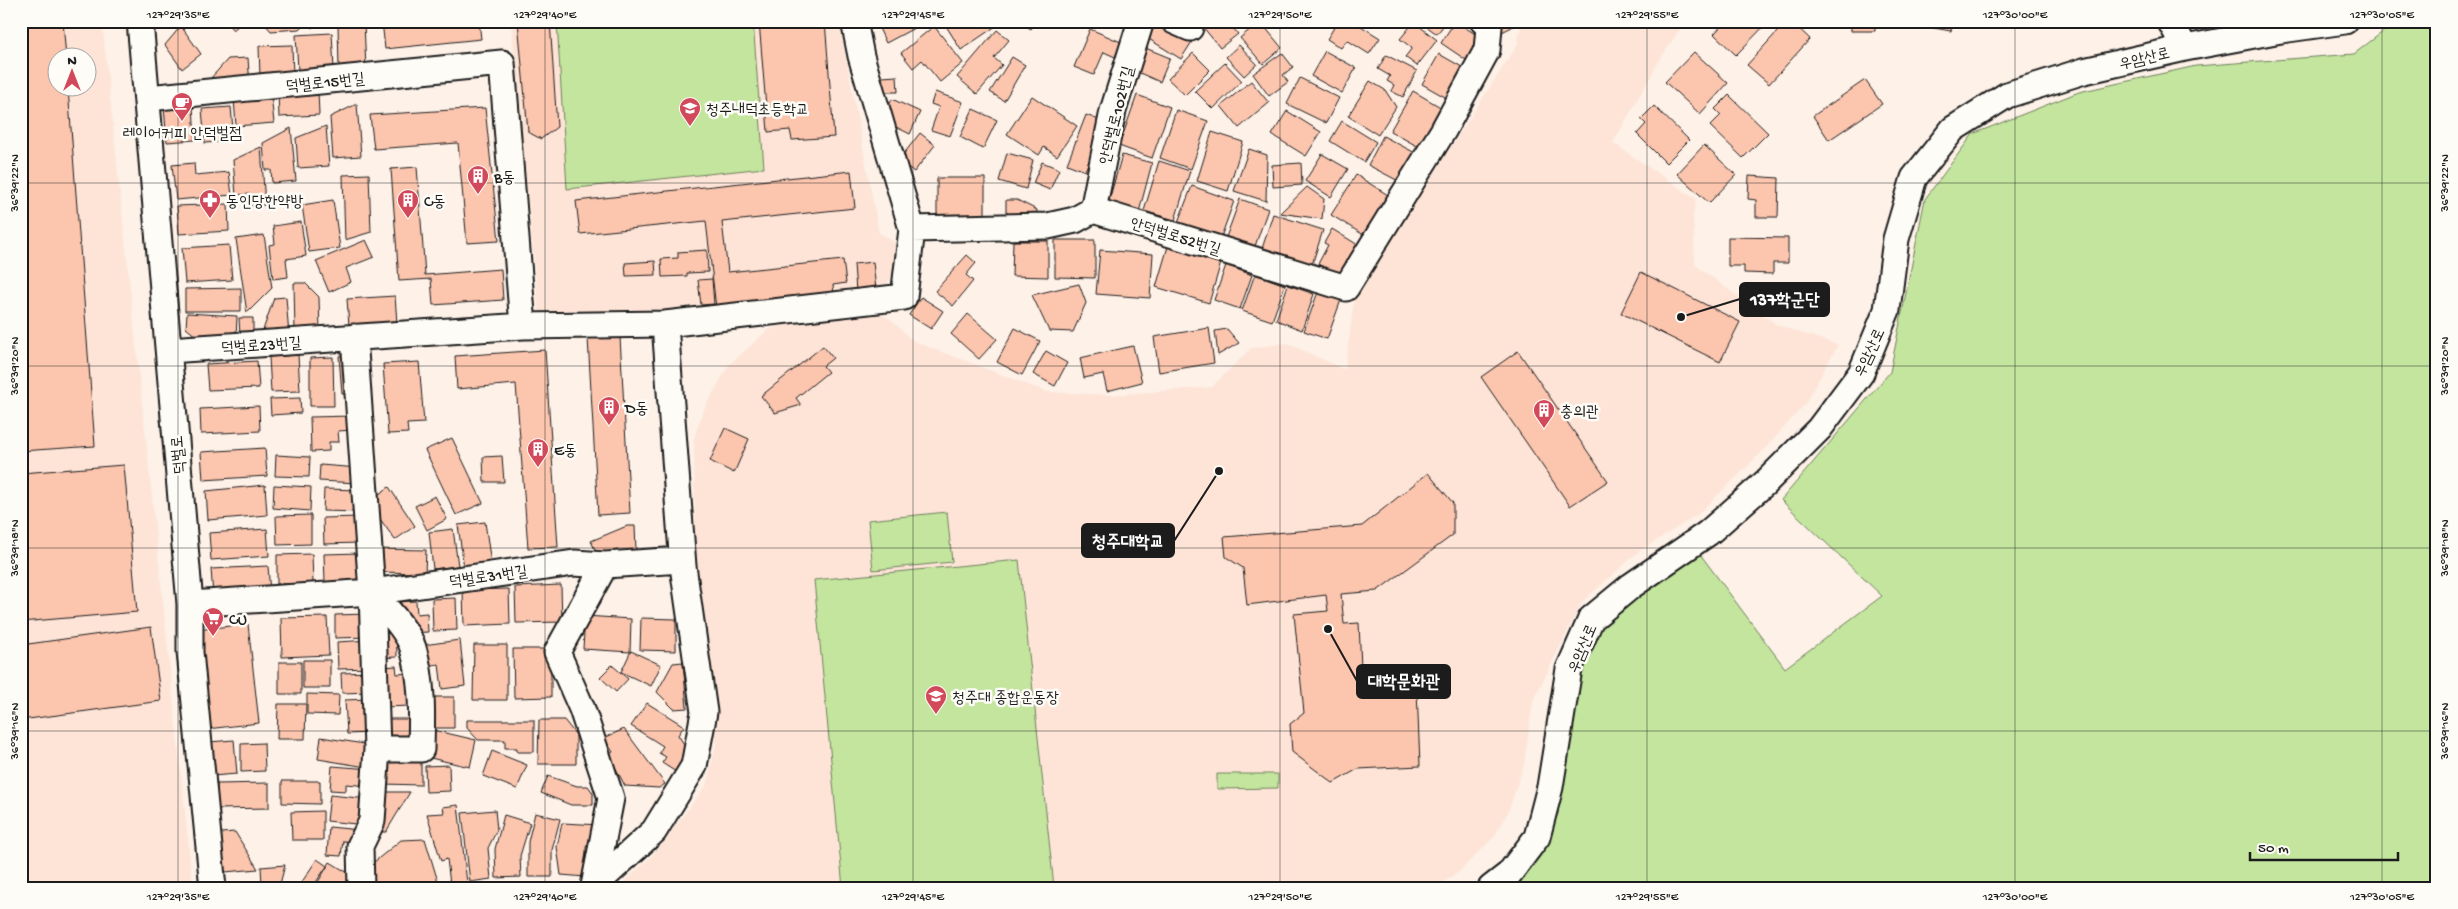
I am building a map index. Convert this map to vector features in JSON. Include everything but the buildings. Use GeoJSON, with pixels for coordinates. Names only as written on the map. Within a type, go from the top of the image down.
{"type":"FeatureCollection","features":[{"type":"Feature","properties":{"kind":"street","name":"덕벌로"},"geometry":{"type":"LineString","coordinates":[[140,21],[190,604],[190,652],[213,888]]}},
{"type":"Feature","properties":{"kind":"street"},"geometry":{"type":"LineString","coordinates":[[854,21],[861,56],[912,229],[1048,226],[1075,220],[1093,210]]}},
{"type":"Feature","properties":{"kind":"street","name":"안덕벌로102번길"},"geometry":{"type":"LineString","coordinates":[[1093,210],[1113,111],[1141,21]]}},
{"type":"Feature","properties":{"kind":"street","name":"안덕벌로52번길"},"geometry":{"type":"LineString","coordinates":[[1093,210],[1346,288],[1438,139],[1487,50],[1489,28],[1482,21]]}},
{"type":"Feature","properties":{"kind":"street"},"geometry":{"type":"LineString","coordinates":[[2170,21],[2185,48]]}},
{"type":"Feature","properties":{"kind":"street","name":"우암산로"},"geometry":{"type":"LineString","coordinates":[[1491,888],[1509,874],[1537,837],[1550,787],[1569,669],[1591,619],[1631,586],[1708,533],[1765,483],[1819,429],[1861,373],[1887,310],[1896,239],[1914,178],[1953,129],[2007,95],[2084,72],[2185,48],[2281,30],[2345,21]]}},
{"type":"Feature","properties":{"kind":"street","name":"덕벌로15번길"},"geometry":{"type":"LineString","coordinates":[[148,98],[502,63],[523,326]]}},
{"type":"Feature","properties":{"kind":"street","name":"덕벌로23번길"},"geometry":{"type":"LineString","coordinates":[[169,350],[523,326],[665,324],[904,297],[912,229]]}},
{"type":"Feature","properties":{"kind":"street"},"geometry":{"type":"LineString","coordinates":[[584,887],[654,832],[694,766],[704,712],[682,560],[665,324]]}},
{"type":"Feature","properties":{"kind":"street"},"geometry":{"type":"LineString","coordinates":[[354,337],[372,592],[377,749],[372,821],[360,846],[361,888]]}},
{"type":"Feature","properties":{"kind":"street","name":"덕벌로31번길"},"geometry":{"type":"LineString","coordinates":[[190,604],[372,592],[574,563],[605,565],[682,560]]}},
{"type":"Feature","properties":{"kind":"street"},"geometry":{"type":"LineString","coordinates":[[584,887],[611,798],[582,709],[557,652],[605,565]]}},
{"type":"Feature","properties":{"kind":"street"},"geometry":{"type":"LineString","coordinates":[[372,592],[393,616],[413,647],[422,706],[421,749],[377,749]]}},
{"type":"Feature","properties":{"kind":"shaded area"},"geometry":{"type":"Polygon","coordinates":[[[21,21],[102,21],[193,888],[21,888],[21,21]]]}},
{"type":"Feature","properties":{"kind":"shaded area","name":"청주내덕초등학교"},"geometry":{"type":"Polygon","coordinates":[[[511,21],[839,21],[879,233],[906,249],[882,294],[540,325],[511,21]]]}},
{"type":"Feature","properties":{"kind":"shaded area"},"geometry":{"type":"Polygon","coordinates":[[[1522,21],[1674,21],[1681,27],[1659,61],[1613,143],[1696,199],[1693,217],[1695,265],[1777,325],[1838,345],[1805,404],[1761,453],[1697,515],[1638,552],[1582,602],[1533,701],[1524,764],[1508,812],[1494,837],[1460,871],[1435,888],[617,888],[652,856],[706,786],[716,744],[711,694],[699,623],[695,558],[694,438],[704,409],[729,365],[768,330],[831,307],[867,304],[891,320],[913,341],[1047,392],[1113,395],[1212,387],[1251,348],[1287,343],[1345,370],[1355,293],[1517,46],[1522,21]]]}},
{"type":"Feature","properties":{"kind":"green space"},"geometry":{"type":"Polygon","coordinates":[[[557,21],[753,21],[764,168],[567,189],[557,21]]]}},
{"type":"Feature","properties":{"kind":"green space"},"geometry":{"type":"Polygon","coordinates":[[[2397,21],[2437,21],[2437,888],[1505,888],[1538,859],[1558,814],[1566,738],[1582,665],[1601,622],[1700,554],[1785,668],[1882,596],[1781,500],[1890,372],[1925,199],[1973,134],[2079,92],[2196,66],[2354,54],[2397,21]]]}},
{"type":"Feature","properties":{"kind":"green space"},"geometry":{"type":"Polygon","coordinates":[[[947,512],[952,562],[873,570],[868,520],[947,512]]]}},
{"type":"Feature","properties":{"kind":"green space"},"geometry":{"type":"Polygon","coordinates":[[[1019,560],[1054,887],[843,888],[814,580],[1019,560]]]}},
{"type":"Feature","properties":{"kind":"green space"},"geometry":{"type":"Polygon","coordinates":[[[1217,774],[1278,774],[1278,788],[1217,789],[1217,774]]]}},
{"type":"Feature","properties":{"kind":"place","name":"레이어커피 안덕벌점"},"geometry":{"type":"Point","coordinates":[182,122]}},
{"type":"Feature","properties":{"kind":"place","name":"청주내덕초등학교"},"geometry":{"type":"Point","coordinates":[690,127]}},
{"type":"Feature","properties":{"kind":"place","name":"B동"},"geometry":{"type":"Point","coordinates":[478,195]}},
{"type":"Feature","properties":{"kind":"place","name":"동인당한약방"},"geometry":{"type":"Point","coordinates":[210,219]}},
{"type":"Feature","properties":{"kind":"place","name":"C동"},"geometry":{"type":"Point","coordinates":[408,219]}},
{"type":"Feature","properties":{"kind":"place","name":"137학군단"},"geometry":{"type":"Point","coordinates":[1681,317]}},
{"type":"Feature","properties":{"kind":"place","name":"D동"},"geometry":{"type":"Point","coordinates":[609,426]}},
{"type":"Feature","properties":{"kind":"place","name":"충의관"},"geometry":{"type":"Point","coordinates":[1544,429]}},
{"type":"Feature","properties":{"kind":"place","name":"E동"},"geometry":{"type":"Point","coordinates":[538,468]}},
{"type":"Feature","properties":{"kind":"place","name":"청주대학교"},"geometry":{"type":"Point","coordinates":[1219,471]}},
{"type":"Feature","properties":{"kind":"place","name":"대학문화관"},"geometry":{"type":"Point","coordinates":[1328,629]}},
{"type":"Feature","properties":{"kind":"place","name":"CU"},"geometry":{"type":"Point","coordinates":[213,637]}},
{"type":"Feature","properties":{"kind":"place","name":"청주대 종합운동장"},"geometry":{"type":"Point","coordinates":[936,715]}}]}
